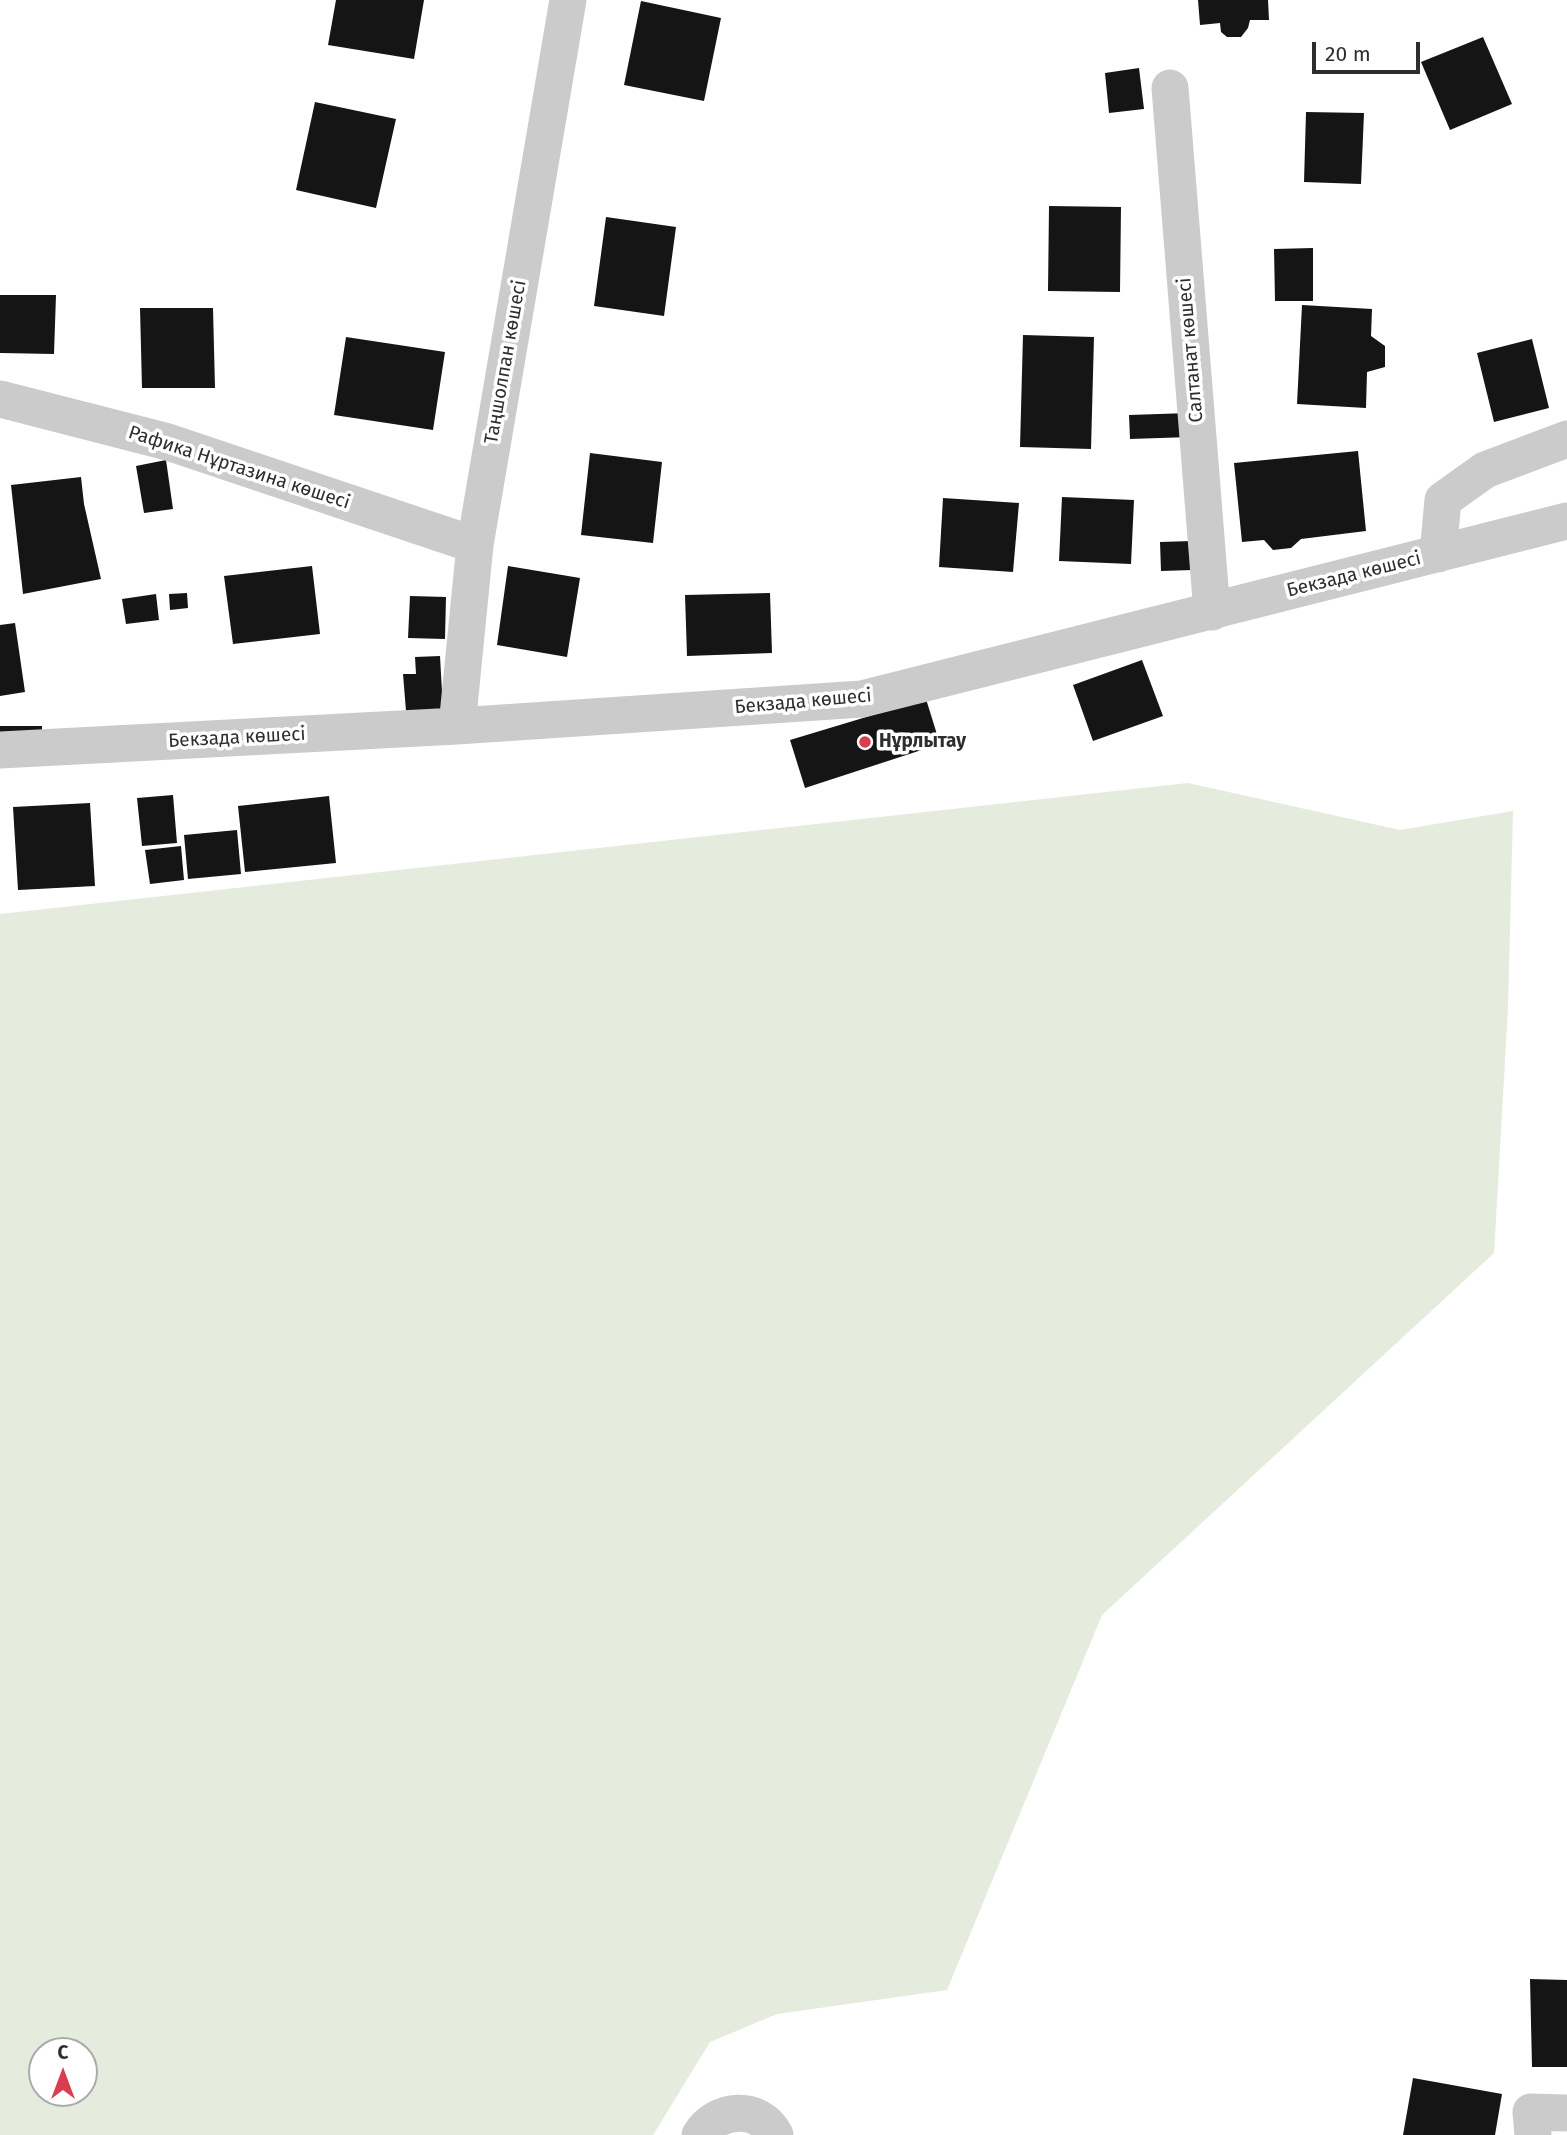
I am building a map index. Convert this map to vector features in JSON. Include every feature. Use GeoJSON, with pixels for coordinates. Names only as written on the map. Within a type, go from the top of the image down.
{"type":"FeatureCollection","features":[{"type":"Feature","properties":{"kind":"street","name":"Таңшолпан көшесі"},"geometry":{"type":"LineString","coordinates":[[457,726],[475,545],[568,0]]}},
{"type":"Feature","properties":{"kind":"street","name":"Салтанат көшесі"},"geometry":{"type":"LineString","coordinates":[[1170,88],[1212,612]]}},
{"type":"Feature","properties":{"kind":"street","name":"Рафика Нұртазина көшесі"},"geometry":{"type":"LineString","coordinates":[[0,398],[168,442],[475,545]]}},
{"type":"Feature","properties":{"kind":"street","name":"Бекзада көшесі"},"geometry":{"type":"LineString","coordinates":[[0,750],[457,726],[862,699],[1438,554],[1443,499],[1485,470],[1567,439]]}},
{"type":"Feature","properties":{"kind":"street"},"geometry":{"type":"LineString","coordinates":[[1438,554],[1567,521]]}},
{"type":"Feature","properties":{"kind":"street"},"geometry":{"type":"LineString","coordinates":[[1533,2135],[1531,2112],[1567,2113]]}},
{"type":"Feature","properties":{"kind":"street"},"geometry":{"type":"LineString","coordinates":[[701,2135],[708,2123],[729,2113],[752,2115],[771,2127],[775,2135]]}},
{"type":"Feature","properties":{"kind":"shaded area"},"geometry":{"type":"Polygon","coordinates":[[[1188,783],[1400,830],[1513,811],[1508,1008],[1494,1253],[1102,1615],[947,1990],[777,2014],[710,2042],[653,2135],[0,2135],[0,914],[1188,783]]]}},
{"type":"Feature","properties":{"kind":"building"},"geometry":{"type":"Polygon","coordinates":[[[336,0],[424,0],[414,59],[328,45],[336,0]]]}},
{"type":"Feature","properties":{"kind":"building"},"geometry":{"type":"Polygon","coordinates":[[[1198,0],[1268,0],[1269,20],[1250,20],[1241,37],[1227,37],[1221,32],[1220,23],[1200,25],[1198,0]]]}},
{"type":"Feature","properties":{"kind":"building"},"geometry":{"type":"Polygon","coordinates":[[[641,1],[721,18],[704,101],[624,85],[641,1]]]}},
{"type":"Feature","properties":{"kind":"building"},"geometry":{"type":"Polygon","coordinates":[[[1483,37],[1512,104],[1450,130],[1421,62],[1483,37]]]}},
{"type":"Feature","properties":{"kind":"building"},"geometry":{"type":"Polygon","coordinates":[[[1139,68],[1144,109],[1109,113],[1105,73],[1139,68]]]}},
{"type":"Feature","properties":{"kind":"building"},"geometry":{"type":"Polygon","coordinates":[[[315,102],[396,119],[376,208],[296,190],[315,102]]]}},
{"type":"Feature","properties":{"kind":"building"},"geometry":{"type":"Polygon","coordinates":[[[1306,112],[1364,113],[1361,184],[1304,182],[1306,112]]]}},
{"type":"Feature","properties":{"kind":"building"},"geometry":{"type":"Polygon","coordinates":[[[1049,206],[1121,207],[1120,292],[1048,291],[1049,206]]]}},
{"type":"Feature","properties":{"kind":"building"},"geometry":{"type":"Polygon","coordinates":[[[606,217],[676,227],[664,316],[594,306],[606,217]]]}},
{"type":"Feature","properties":{"kind":"building"},"geometry":{"type":"Polygon","coordinates":[[[1313,248],[1313,301],[1275,301],[1274,249],[1313,248]]]}},
{"type":"Feature","properties":{"kind":"building"},"geometry":{"type":"Polygon","coordinates":[[[0,295],[56,295],[54,354],[0,353],[0,295]]]}},
{"type":"Feature","properties":{"kind":"building"},"geometry":{"type":"Polygon","coordinates":[[[1302,305],[1372,309],[1371,336],[1385,346],[1385,367],[1367,372],[1366,408],[1297,404],[1302,305]]]}},
{"type":"Feature","properties":{"kind":"building"},"geometry":{"type":"Polygon","coordinates":[[[140,308],[213,308],[215,388],[142,388],[140,308]]]}},
{"type":"Feature","properties":{"kind":"building"},"geometry":{"type":"Polygon","coordinates":[[[1023,335],[1094,337],[1091,449],[1020,447],[1023,335]]]}},
{"type":"Feature","properties":{"kind":"building"},"geometry":{"type":"Polygon","coordinates":[[[346,337],[445,352],[433,430],[334,415],[346,337]]]}},
{"type":"Feature","properties":{"kind":"building"},"geometry":{"type":"Polygon","coordinates":[[[1532,339],[1549,408],[1494,422],[1477,353],[1532,339]]]}},
{"type":"Feature","properties":{"kind":"building"},"geometry":{"type":"Polygon","coordinates":[[[1189,413],[1190,437],[1130,439],[1129,415],[1189,413]]]}},
{"type":"Feature","properties":{"kind":"building"},"geometry":{"type":"Polygon","coordinates":[[[1358,451],[1366,531],[1301,539],[1291,548],[1273,550],[1264,540],[1242,542],[1234,463],[1358,451]]]}},
{"type":"Feature","properties":{"kind":"building"},"geometry":{"type":"Polygon","coordinates":[[[590,453],[662,462],[653,543],[581,535],[590,453]]]}},
{"type":"Feature","properties":{"kind":"building"},"geometry":{"type":"Polygon","coordinates":[[[166,460],[173,509],[144,513],[136,466],[166,460]]]}},
{"type":"Feature","properties":{"kind":"building"},"geometry":{"type":"Polygon","coordinates":[[[81,477],[84,504],[101,579],[23,594],[11,485],[81,477]]]}},
{"type":"Feature","properties":{"kind":"building"},"geometry":{"type":"Polygon","coordinates":[[[1062,497],[1134,500],[1131,564],[1059,561],[1062,497]]]}},
{"type":"Feature","properties":{"kind":"building"},"geometry":{"type":"Polygon","coordinates":[[[943,498],[1019,503],[1013,572],[939,567],[943,498]]]}},
{"type":"Feature","properties":{"kind":"building"},"geometry":{"type":"Polygon","coordinates":[[[1192,541],[1193,570],[1161,571],[1160,542],[1192,541]]]}},
{"type":"Feature","properties":{"kind":"building"},"geometry":{"type":"Polygon","coordinates":[[[312,566],[320,634],[233,644],[224,576],[312,566]]]}},
{"type":"Feature","properties":{"kind":"building"},"geometry":{"type":"Polygon","coordinates":[[[508,566],[580,578],[567,657],[497,645],[508,566]]]}},
{"type":"Feature","properties":{"kind":"building"},"geometry":{"type":"Polygon","coordinates":[[[187,593],[188,608],[170,610],[169,594],[187,593]]]}},
{"type":"Feature","properties":{"kind":"building"},"geometry":{"type":"Polygon","coordinates":[[[770,593],[772,653],[687,656],[685,595],[770,593]]]}},
{"type":"Feature","properties":{"kind":"building"},"geometry":{"type":"Polygon","coordinates":[[[156,594],[159,620],[126,624],[122,599],[156,594]]]}},
{"type":"Feature","properties":{"kind":"building"},"geometry":{"type":"Polygon","coordinates":[[[410,596],[446,597],[445,639],[408,638],[410,596]]]}},
{"type":"Feature","properties":{"kind":"building"},"geometry":{"type":"Polygon","coordinates":[[[15,623],[25,692],[0,696],[0,625],[15,623]]]}},
{"type":"Feature","properties":{"kind":"building"},"geometry":{"type":"Polygon","coordinates":[[[440,656],[443,709],[406,711],[403,674],[416,674],[415,657],[440,656]]]}},
{"type":"Feature","properties":{"kind":"building"},"geometry":{"type":"Polygon","coordinates":[[[1142,660],[1163,716],[1093,741],[1073,685],[1142,660]]]}},
{"type":"Feature","properties":{"kind":"building","name":"Нұрлытау"},"geometry":{"type":"Polygon","coordinates":[[[926,699],[940,744],[805,788],[790,740],[926,699]]]}},
{"type":"Feature","properties":{"kind":"building"},"geometry":{"type":"Polygon","coordinates":[[[0,726],[42,726],[42,743],[0,744],[0,726]]]}},
{"type":"Feature","properties":{"kind":"building"},"geometry":{"type":"Polygon","coordinates":[[[173,795],[177,843],[142,846],[137,798],[173,795]]]}},
{"type":"Feature","properties":{"kind":"building"},"geometry":{"type":"Polygon","coordinates":[[[329,796],[336,863],[245,872],[238,806],[329,796]]]}},
{"type":"Feature","properties":{"kind":"building"},"geometry":{"type":"Polygon","coordinates":[[[90,803],[95,886],[18,890],[13,807],[90,803]]]}},
{"type":"Feature","properties":{"kind":"building"},"geometry":{"type":"Polygon","coordinates":[[[237,830],[241,874],[188,879],[184,835],[237,830]]]}},
{"type":"Feature","properties":{"kind":"building"},"geometry":{"type":"Polygon","coordinates":[[[181,846],[184,880],[150,884],[145,850],[181,846]]]}},
{"type":"Feature","properties":{"kind":"building"},"geometry":{"type":"Polygon","coordinates":[[[1530,1979],[1567,1980],[1567,2067],[1532,2067],[1530,1979]]]}},
{"type":"Feature","properties":{"kind":"building"},"geometry":{"type":"Polygon","coordinates":[[[1413,2078],[1502,2094],[1495,2135],[1403,2135],[1413,2078]]]}},
{"type":"Feature","properties":{"kind":"place","name":"Нұрлытау"},"geometry":{"type":"Point","coordinates":[865,742]}}]}
